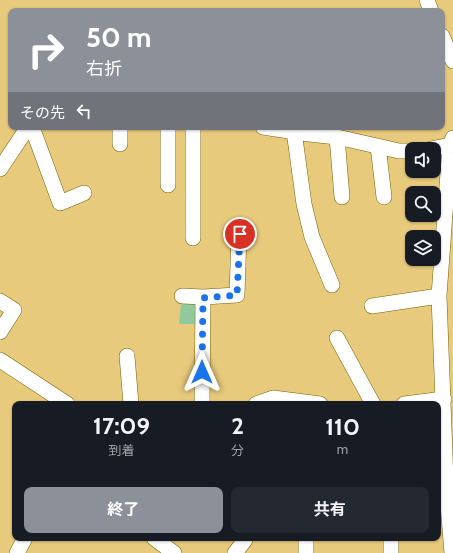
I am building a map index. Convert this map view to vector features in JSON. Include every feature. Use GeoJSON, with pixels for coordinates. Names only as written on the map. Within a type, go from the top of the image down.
{"type":"FeatureCollection","features":[{"type":"Feature","properties":{"kind":"street"},"geometry":{"type":"LineString","coordinates":[[445,43],[453,61]]}},
{"type":"Feature","properties":{"kind":"street"},"geometry":{"type":"LineString","coordinates":[[0,169],[26,130]]}},
{"type":"Feature","properties":{"kind":"street"},"geometry":{"type":"LineString","coordinates":[[33,130],[62,208],[84,193]]}},
{"type":"Feature","properties":{"kind":"street"},"geometry":{"type":"LineString","coordinates":[[120,130],[120,144]]}},
{"type":"Feature","properties":{"kind":"street"},"geometry":{"type":"LineString","coordinates":[[168,130],[168,185]]}},
{"type":"Feature","properties":{"kind":"street"},"geometry":{"type":"LineString","coordinates":[[193,130],[193,238]]}},
{"type":"Feature","properties":{"kind":"street"},"geometry":{"type":"LineString","coordinates":[[286,130],[337,137],[399,151],[405,151]]}},
{"type":"Feature","properties":{"kind":"street"},"geometry":{"type":"LineString","coordinates":[[294,131],[304,204],[312,237],[332,285]]}},
{"type":"Feature","properties":{"kind":"street"},"geometry":{"type":"LineString","coordinates":[[337,137],[342,198]]}},
{"type":"Feature","properties":{"kind":"street"},"geometry":{"type":"LineString","coordinates":[[441,146],[452,142],[439,296],[447,396],[442,481],[451,533],[452,553]]}},
{"type":"Feature","properties":{"kind":"street"},"geometry":{"type":"LineString","coordinates":[[378,146],[384,198]]}},
{"type":"Feature","properties":{"kind":"street"},"geometry":{"type":"LineString","coordinates":[[182,296],[203,298],[237,295],[240,234]]}},
{"type":"Feature","properties":{"kind":"street"},"geometry":{"type":"LineString","coordinates":[[372,306],[439,296]]}},
{"type":"Feature","properties":{"kind":"street"},"geometry":{"type":"LineString","coordinates":[[202,401],[203,298]]}},
{"type":"Feature","properties":{"kind":"street"},"geometry":{"type":"LineString","coordinates":[[0,301],[14,310],[0,332]]}},
{"type":"Feature","properties":{"kind":"street"},"geometry":{"type":"LineString","coordinates":[[337,338],[371,401]]}},
{"type":"Feature","properties":{"kind":"street"},"geometry":{"type":"LineString","coordinates":[[127,356],[131,401]]}},
{"type":"Feature","properties":{"kind":"street"},"geometry":{"type":"LineString","coordinates":[[0,360],[62,401]]}},
{"type":"Feature","properties":{"kind":"street"},"geometry":{"type":"LineString","coordinates":[[420,401],[447,396]]}},
{"type":"Feature","properties":{"kind":"street"},"geometry":{"type":"LineString","coordinates":[[264,401],[273,398],[296,401]]}},
{"type":"Feature","properties":{"kind":"street"},"geometry":{"type":"LineString","coordinates":[[17,553],[23,541]]}},
{"type":"Feature","properties":{"kind":"street"},"geometry":{"type":"LineString","coordinates":[[158,541],[174,553]]}},
{"type":"Feature","properties":{"kind":"street"},"geometry":{"type":"LineString","coordinates":[[235,553],[244,541]]}},
{"type":"Feature","properties":{"kind":"street"},"geometry":{"type":"LineString","coordinates":[[306,541],[306,553]]}},
{"type":"Feature","properties":{"kind":"street"},"geometry":{"type":"LineString","coordinates":[[391,541],[391,553]]}},
{"type":"Feature","properties":{"kind":"green space"},"geometry":{"type":"Polygon","coordinates":[[[182,296],[203,297],[203,324],[179,324],[182,296]]]}},
{"type":"Feature","properties":{"kind":"route"},"geometry":{"type":"LineString","coordinates":[[202,372],[203,298],[237,295],[240,234]]}}]}
